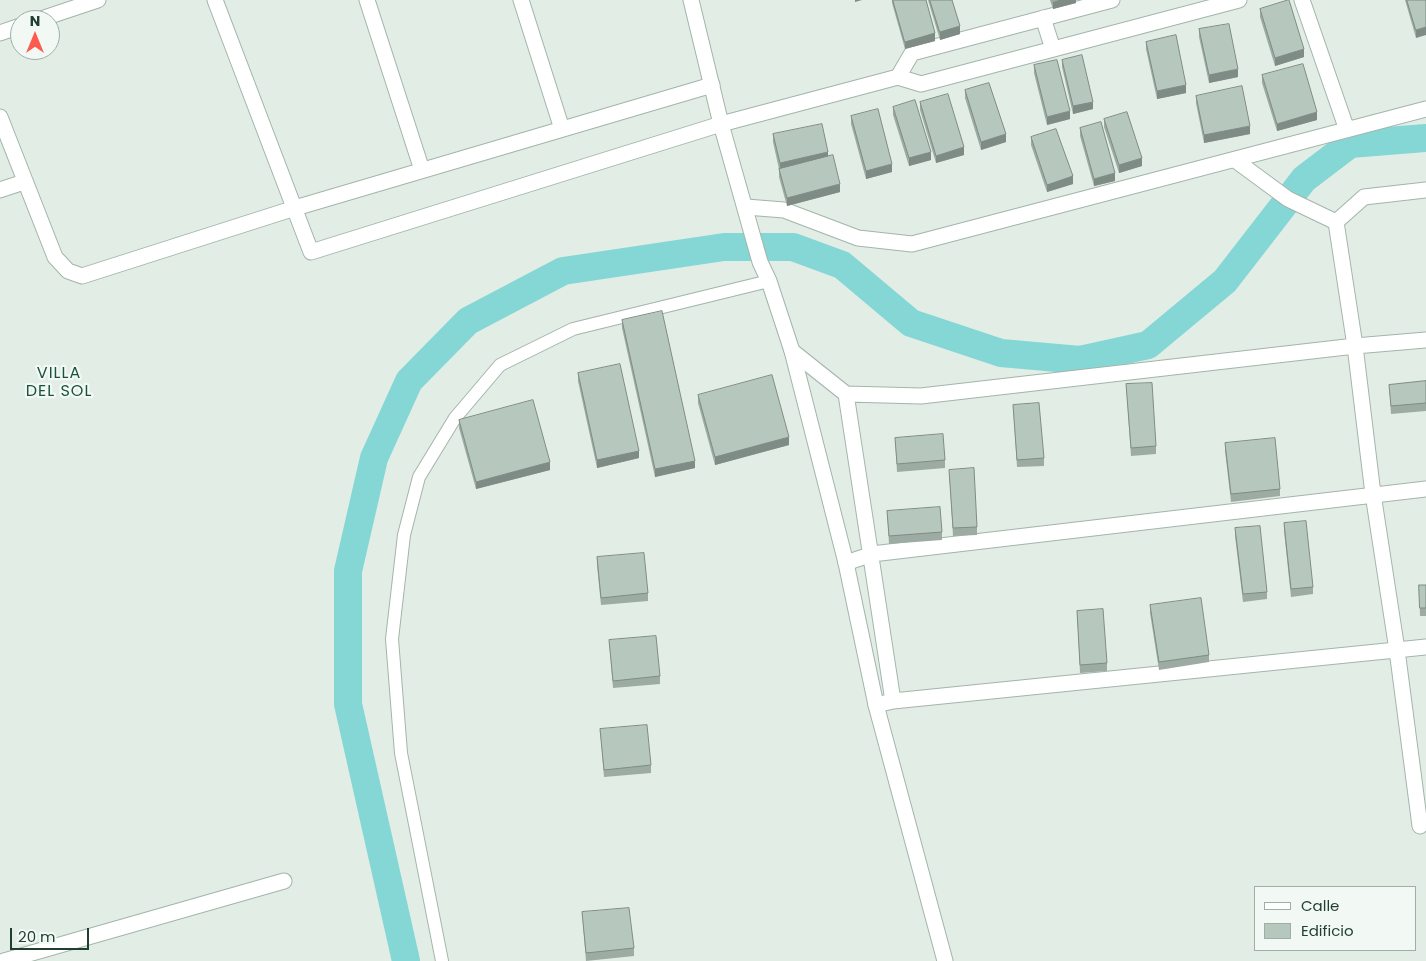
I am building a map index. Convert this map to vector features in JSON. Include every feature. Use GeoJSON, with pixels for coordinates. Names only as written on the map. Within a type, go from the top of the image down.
{"type":"FeatureCollection","features":[{"type":"Feature","properties":{"kind":"street"},"geometry":{"type":"LineString","coordinates":[[60,13],[98,0]]}},
{"type":"Feature","properties":{"kind":"street"},"geometry":{"type":"LineString","coordinates":[[215,0],[311,252],[721,124],[898,76],[921,84],[1239,0]]}},
{"type":"Feature","properties":{"kind":"street"},"geometry":{"type":"LineString","coordinates":[[367,0],[422,170]]}},
{"type":"Feature","properties":{"kind":"street"},"geometry":{"type":"LineString","coordinates":[[521,0],[562,129]]}},
{"type":"Feature","properties":{"kind":"street"},"geometry":{"type":"LineString","coordinates":[[691,0],[721,124],[760,262],[769,282],[792,351],[846,562],[876,705],[945,961]]}},
{"type":"Feature","properties":{"kind":"street"},"geometry":{"type":"LineString","coordinates":[[898,76],[912,53],[1112,0]]}},
{"type":"Feature","properties":{"kind":"street"},"geometry":{"type":"LineString","coordinates":[[1302,0],[1348,130]]}},
{"type":"Feature","properties":{"kind":"street"},"geometry":{"type":"LineString","coordinates":[[1043,18],[1053,49]]}},
{"type":"Feature","properties":{"kind":"street"},"geometry":{"type":"LineString","coordinates":[[0,117],[54,257],[68,271],[82,276],[295,208],[712,85]]}},
{"type":"Feature","properties":{"kind":"street"},"geometry":{"type":"LineString","coordinates":[[747,212],[784,210],[858,238],[912,244],[1426,109]]}},
{"type":"Feature","properties":{"kind":"street"},"geometry":{"type":"LineString","coordinates":[[1236,160],[1288,199],[1336,222]]}},
{"type":"Feature","properties":{"kind":"street"},"geometry":{"type":"LineString","coordinates":[[0,190],[24,182]]}},
{"type":"Feature","properties":{"kind":"street"},"geometry":{"type":"LineString","coordinates":[[1336,222],[1364,197],[1426,190]]}},
{"type":"Feature","properties":{"kind":"street"},"geometry":{"type":"LineString","coordinates":[[1336,222],[1355,346],[1373,494],[1397,650],[1420,826]]}},
{"type":"Feature","properties":{"kind":"street"},"geometry":{"type":"LineString","coordinates":[[792,351],[846,394],[921,396],[1355,346],[1426,340]]}},
{"type":"Feature","properties":{"kind":"street"},"geometry":{"type":"LineString","coordinates":[[846,394],[893,701]]}},
{"type":"Feature","properties":{"kind":"street"},"geometry":{"type":"LineString","coordinates":[[846,562],[872,554],[1426,489]]}},
{"type":"Feature","properties":{"kind":"street"},"geometry":{"type":"LineString","coordinates":[[876,705],[893,701],[1426,647]]}},
{"type":"Feature","properties":{"kind":"street"},"geometry":{"type":"LineString","coordinates":[[4,961],[284,881]]}},
{"type":"Feature","properties":{"kind":"lane"},"geometry":{"type":"LineString","coordinates":[[442,961],[401,753],[392,639],[404,535],[419,477],[455,418],[500,365],[573,330],[769,282]]}},
{"type":"Feature","properties":{"kind":"building"},"geometry":{"type":"Polygon","coordinates":[[[893,0],[926,0],[935,33],[905,42],[893,0]]]}},
{"type":"Feature","properties":{"kind":"building"},"geometry":{"type":"Polygon","coordinates":[[[930,0],[952,0],[960,26],[940,32],[930,0]]]}},
{"type":"Feature","properties":{"kind":"building"},"geometry":{"type":"Polygon","coordinates":[[[1289,0],[1304,49],[1275,58],[1260,9],[1289,0]]]}},
{"type":"Feature","properties":{"kind":"building"},"geometry":{"type":"Polygon","coordinates":[[[1407,0],[1426,0],[1426,27],[1416,30],[1407,0]]]}},
{"type":"Feature","properties":{"kind":"building"},"geometry":{"type":"Polygon","coordinates":[[[1229,24],[1238,69],[1209,75],[1199,29],[1229,24]]]}},
{"type":"Feature","properties":{"kind":"building"},"geometry":{"type":"Polygon","coordinates":[[[1176,35],[1186,85],[1157,91],[1146,42],[1176,35]]]}},
{"type":"Feature","properties":{"kind":"building"},"geometry":{"type":"Polygon","coordinates":[[[1082,55],[1093,102],[1073,106],[1062,60],[1082,55]]]}},
{"type":"Feature","properties":{"kind":"building"},"geometry":{"type":"Polygon","coordinates":[[[1057,60],[1070,111],[1047,117],[1034,65],[1057,60]]]}},
{"type":"Feature","properties":{"kind":"building"},"geometry":{"type":"Polygon","coordinates":[[[1303,64],[1317,112],[1277,124],[1262,75],[1303,64]]]}},
{"type":"Feature","properties":{"kind":"building"},"geometry":{"type":"Polygon","coordinates":[[[989,83],[1006,134],[981,142],[965,90],[989,83]]]}},
{"type":"Feature","properties":{"kind":"building"},"geometry":{"type":"Polygon","coordinates":[[[1242,86],[1250,126],[1204,135],[1196,96],[1242,86]]]}},
{"type":"Feature","properties":{"kind":"building"},"geometry":{"type":"Polygon","coordinates":[[[948,94],[964,147],[936,156],[920,102],[948,94]]]}},
{"type":"Feature","properties":{"kind":"building"},"geometry":{"type":"Polygon","coordinates":[[[915,100],[931,152],[909,158],[893,107],[915,100]]]}},
{"type":"Feature","properties":{"kind":"building"},"geometry":{"type":"Polygon","coordinates":[[[878,109],[892,164],[866,171],[851,116],[878,109]]]}},
{"type":"Feature","properties":{"kind":"building"},"geometry":{"type":"Polygon","coordinates":[[[1127,112],[1142,158],[1119,165],[1104,119],[1127,112]]]}},
{"type":"Feature","properties":{"kind":"building"},"geometry":{"type":"Polygon","coordinates":[[[1101,122],[1115,173],[1094,179],[1080,128],[1101,122]]]}},
{"type":"Feature","properties":{"kind":"building"},"geometry":{"type":"Polygon","coordinates":[[[822,124],[828,152],[780,163],[773,134],[822,124]]]}},
{"type":"Feature","properties":{"kind":"building"},"geometry":{"type":"Polygon","coordinates":[[[1056,129],[1073,176],[1047,185],[1031,137],[1056,129]]]}},
{"type":"Feature","properties":{"kind":"building"},"geometry":{"type":"Polygon","coordinates":[[[833,155],[840,184],[787,198],[779,169],[833,155]]]}},
{"type":"Feature","properties":{"kind":"building"},"geometry":{"type":"Polygon","coordinates":[[[662,311],[695,461],[655,469],[622,320],[662,311]]]}},
{"type":"Feature","properties":{"kind":"building"},"geometry":{"type":"Polygon","coordinates":[[[620,364],[639,451],[597,460],[578,373],[620,364]]]}},
{"type":"Feature","properties":{"kind":"building"},"geometry":{"type":"Polygon","coordinates":[[[772,375],[789,437],[715,457],[698,395],[772,375]]]}},
{"type":"Feature","properties":{"kind":"building"},"geometry":{"type":"Polygon","coordinates":[[[1426,381],[1426,403],[1391,406],[1389,385],[1426,381]]]}},
{"type":"Feature","properties":{"kind":"building"},"geometry":{"type":"Polygon","coordinates":[[[1152,383],[1156,446],[1131,448],[1126,384],[1152,383]]]}},
{"type":"Feature","properties":{"kind":"building"},"geometry":{"type":"Polygon","coordinates":[[[533,400],[550,462],[476,482],[459,420],[533,400]]]}},
{"type":"Feature","properties":{"kind":"building"},"geometry":{"type":"Polygon","coordinates":[[[1039,403],[1044,458],[1017,460],[1013,405],[1039,403]]]}},
{"type":"Feature","properties":{"kind":"building"},"geometry":{"type":"Polygon","coordinates":[[[943,434],[945,460],[897,464],[895,438],[943,434]]]}},
{"type":"Feature","properties":{"kind":"building"},"geometry":{"type":"Polygon","coordinates":[[[1275,438],[1280,489],[1231,494],[1225,443],[1275,438]]]}},
{"type":"Feature","properties":{"kind":"building"},"geometry":{"type":"Polygon","coordinates":[[[974,468],[977,527],[953,528],[949,470],[974,468]]]}},
{"type":"Feature","properties":{"kind":"building"},"geometry":{"type":"Polygon","coordinates":[[[940,507],[942,532],[889,536],[887,511],[940,507]]]}},
{"type":"Feature","properties":{"kind":"building"},"geometry":{"type":"Polygon","coordinates":[[[1306,521],[1313,587],[1291,589],[1284,523],[1306,521]]]}},
{"type":"Feature","properties":{"kind":"building"},"geometry":{"type":"Polygon","coordinates":[[[1260,526],[1267,592],[1243,594],[1235,528],[1260,526]]]}},
{"type":"Feature","properties":{"kind":"building"},"geometry":{"type":"Polygon","coordinates":[[[644,553],[648,593],[601,598],[597,557],[644,553]]]}},
{"type":"Feature","properties":{"kind":"building"},"geometry":{"type":"Polygon","coordinates":[[[1419,585],[1426,585],[1426,608],[1420,608],[1419,585]]]}},
{"type":"Feature","properties":{"kind":"building"},"geometry":{"type":"Polygon","coordinates":[[[1201,598],[1209,655],[1159,662],[1150,605],[1201,598]]]}},
{"type":"Feature","properties":{"kind":"building"},"geometry":{"type":"Polygon","coordinates":[[[1103,609],[1107,663],[1080,665],[1077,611],[1103,609]]]}},
{"type":"Feature","properties":{"kind":"building"},"geometry":{"type":"Polygon","coordinates":[[[656,636],[660,676],[613,681],[609,640],[656,636]]]}},
{"type":"Feature","properties":{"kind":"building"},"geometry":{"type":"Polygon","coordinates":[[[647,725],[651,765],[604,770],[600,729],[647,725]]]}},
{"type":"Feature","properties":{"kind":"building"},"geometry":{"type":"Polygon","coordinates":[[[629,908],[634,948],[586,953],[582,912],[629,908]]]}},
{"type":"Feature","properties":{"kind":"waterway"},"geometry":{"type":"LineString","coordinates":[[406,961],[348,704],[348,571],[374,458],[409,381],[468,321],[563,271],[724,247],[793,247],[842,265],[911,323],[1001,353],[1080,360],[1148,345],[1225,281],[1304,179],[1350,144],[1426,138]]}},
{"type":"Feature","properties":{"kind":"district","name":"VILLA DEL SOL"},"geometry":{"type":"Point","coordinates":[59,383]}}]}
